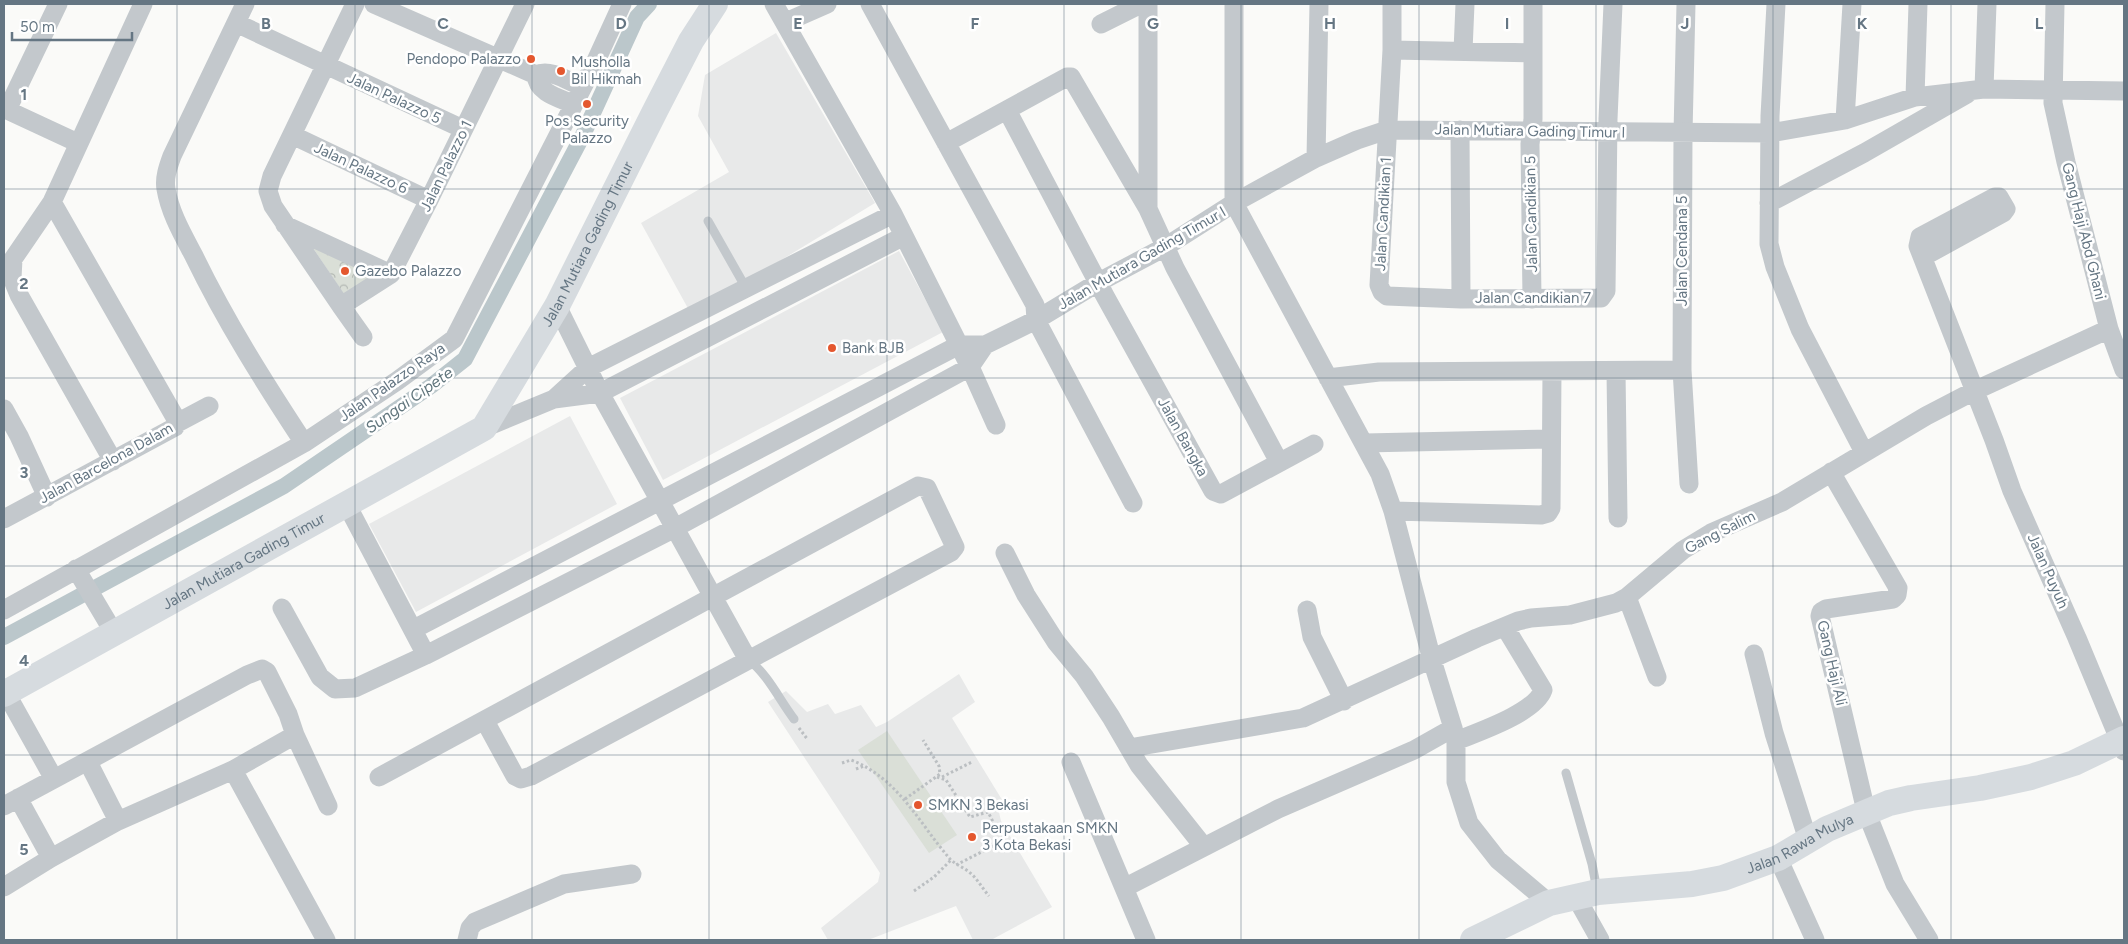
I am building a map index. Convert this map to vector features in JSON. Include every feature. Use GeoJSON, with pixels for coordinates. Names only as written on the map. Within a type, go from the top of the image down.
{"type":"FeatureCollection","features":[{"type":"Feature","properties":{"kind":"main road","name":"Jalan Mutiara Gading Timur"},"geometry":{"type":"LineString","coordinates":[[5,693],[108,622],[347,505],[484,428],[557,306],[660,100],[691,41],[714,4]]}},
{"type":"Feature","properties":{"kind":"main road","name":"Jalan Rawa Mulya"},"geometry":{"type":"LineString","coordinates":[[1473,940],[1549,902],[1587,895],[1710,881],[1778,858],[1808,840],[1866,812],[1911,798],[1980,788],[2031,777],[2074,763],[2123,743]]}},
{"type":"Feature","properties":{"kind":"street"},"geometry":{"type":"LineString","coordinates":[[58,4],[5,111],[78,143]]}},
{"type":"Feature","properties":{"kind":"street"},"geometry":{"type":"LineString","coordinates":[[113,461],[19,295],[12,278],[13,259],[52,202],[143,4]]}},
{"type":"Feature","properties":{"kind":"street"},"geometry":{"type":"LineString","coordinates":[[245,4],[172,156],[167,170],[165,188],[180,229],[233,332],[304,443]]}},
{"type":"Feature","properties":{"kind":"street"},"geometry":{"type":"LineString","coordinates":[[355,4],[272,176],[268,191],[273,206],[363,337]]}},
{"type":"Feature","properties":{"kind":"street"},"geometry":{"type":"LineString","coordinates":[[374,4],[536,75],[542,72],[549,73],[582,87]]}},
{"type":"Feature","properties":{"kind":"street","name":"Jalan Palazzo 1"},"geometry":{"type":"LineString","coordinates":[[391,274],[525,4]]}},
{"type":"Feature","properties":{"kind":"street","name":"Jalan Palazzo Raya"},"geometry":{"type":"LineString","coordinates":[[4,610],[79,575],[304,443],[397,381],[454,339],[622,4]]}},
{"type":"Feature","properties":{"kind":"street"},"geometry":{"type":"LineString","coordinates":[[774,4],[786,22],[893,214],[970,367],[996,425]]}},
{"type":"Feature","properties":{"kind":"street"},"geometry":{"type":"LineString","coordinates":[[786,22],[827,4]]}},
{"type":"Feature","properties":{"kind":"street"},"geometry":{"type":"LineString","coordinates":[[870,4],[1035,305],[1036,320],[1134,503]]}},
{"type":"Feature","properties":{"kind":"street"},"geometry":{"type":"LineString","coordinates":[[1101,24],[1141,4]]}},
{"type":"Feature","properties":{"kind":"street"},"geometry":{"type":"LineString","coordinates":[[1148,4],[1148,209]]}},
{"type":"Feature","properties":{"kind":"street"},"geometry":{"type":"LineString","coordinates":[[1234,4],[1234,203],[1380,474],[1393,510],[1432,660],[1454,734],[1456,782],[1469,823],[1498,860],[1549,902]]}},
{"type":"Feature","properties":{"kind":"street"},"geometry":{"type":"LineString","coordinates":[[1316,158],[1319,4]]}},
{"type":"Feature","properties":{"kind":"street","name":"Jalan Candikian 1"},"geometry":{"type":"LineString","coordinates":[[1387,296],[1382,292],[1379,285],[1392,50],[1392,4]]}},
{"type":"Feature","properties":{"kind":"street"},"geometry":{"type":"LineString","coordinates":[[1463,52],[1465,4]]}},
{"type":"Feature","properties":{"kind":"street","name":"Jalan Candikian 5"},"geometry":{"type":"LineString","coordinates":[[1532,299],[1530,144],[1532,130],[1533,4]]}},
{"type":"Feature","properties":{"kind":"street"},"geometry":{"type":"LineString","coordinates":[[1608,133],[1613,4]]}},
{"type":"Feature","properties":{"kind":"street","name":"Jalan Cendana 5"},"geometry":{"type":"LineString","coordinates":[[1686,4],[1683,133],[1682,370],[1689,484]]}},
{"type":"Feature","properties":{"kind":"street"},"geometry":{"type":"LineString","coordinates":[[1776,4],[1770,133],[1769,244],[1775,267],[1800,329],[1864,452]]}},
{"type":"Feature","properties":{"kind":"street"},"geometry":{"type":"LineString","coordinates":[[1845,120],[1852,4]]}},
{"type":"Feature","properties":{"kind":"street"},"geometry":{"type":"LineString","coordinates":[[1915,97],[1918,4]]}},
{"type":"Feature","properties":{"kind":"street"},"geometry":{"type":"LineString","coordinates":[[1769,203],[1979,89],[1987,4]]}},
{"type":"Feature","properties":{"kind":"street","name":"Gang Haji Abd Ghani"},"geometry":{"type":"LineString","coordinates":[[2055,4],[2052,90],[2066,162],[2109,329],[2124,370]]}},
{"type":"Feature","properties":{"kind":"street","name":"Jalan Palazzo 5"},"geometry":{"type":"LineString","coordinates":[[236,23],[463,130]]}},
{"type":"Feature","properties":{"kind":"street"},"geometry":{"type":"LineString","coordinates":[[1392,50],[1533,53]]}},
{"type":"Feature","properties":{"kind":"street"},"geometry":{"type":"LineString","coordinates":[[536,75],[536,83],[541,89],[573,104]]}},
{"type":"Feature","properties":{"kind":"street"},"geometry":{"type":"LineString","coordinates":[[946,142],[1067,77],[1071,77],[1148,209],[1165,247],[1279,462]]}},
{"type":"Feature","properties":{"kind":"street","name":"Jalan Mutiara Gading Timur I"},"geometry":{"type":"LineString","coordinates":[[959,345],[985,345],[1036,320],[1099,282],[1165,247],[1234,203],[1316,158],[1357,140],[1387,130],[1770,133],[1845,120],[1915,97],[1979,89],[2124,91]]}},
{"type":"Feature","properties":{"kind":"street","name":"Jalan Bangka"},"geometry":{"type":"LineString","coordinates":[[1007,110],[1213,491],[1221,494],[1314,444]]}},
{"type":"Feature","properties":{"kind":"street"},"geometry":{"type":"LineString","coordinates":[[1460,130],[1461,299]]}},
{"type":"Feature","properties":{"kind":"street","name":"Jalan Candikian 7"},"geometry":{"type":"LineString","coordinates":[[1387,296],[1532,299],[1600,298],[1604,296],[1606,281],[1608,133]]}},
{"type":"Feature","properties":{"kind":"street","name":"Jalan Palazzo 6"},"geometry":{"type":"LineString","coordinates":[[292,135],[429,200]]}},
{"type":"Feature","properties":{"kind":"street"},"geometry":{"type":"LineString","coordinates":[[52,202],[177,423]]}},
{"type":"Feature","properties":{"kind":"street","name":"Jalan Mutiara Gading Timur"},"geometry":{"type":"LineString","coordinates":[[554,399],[588,368],[893,214]]}},
{"type":"Feature","properties":{"kind":"street"},"geometry":{"type":"LineString","coordinates":[[285,224],[391,274]]}},
{"type":"Feature","properties":{"kind":"street","name":"Jalan Mutiara Gading Timur"},"geometry":{"type":"LineString","coordinates":[[484,428],[554,399],[600,393],[904,236]]}},
{"type":"Feature","properties":{"kind":"street","name":"Jalan Puyuh"},"geometry":{"type":"LineString","coordinates":[[1923,258],[2012,491],[2123,743]]}},
{"type":"Feature","properties":{"kind":"street"},"geometry":{"type":"LineString","coordinates":[[341,306],[391,274]]}},
{"type":"Feature","properties":{"kind":"street"},"geometry":{"type":"LineString","coordinates":[[557,306],[600,393],[748,660]]}},
{"type":"Feature","properties":{"kind":"street","name":"Gang Salim"},"geometry":{"type":"LineString","coordinates":[[1129,748],[1303,718],[1505,627],[1531,618],[1570,614],[1616,603],[1627,597],[1683,550],[1732,522],[1782,502],[1864,452],[1974,391],[2109,329]]}},
{"type":"Feature","properties":{"kind":"street"},"geometry":{"type":"LineString","coordinates":[[414,629],[959,345]]}},
{"type":"Feature","properties":{"kind":"street","name":"Jalan Mutiara Gading Timur I"},"geometry":{"type":"LineString","coordinates":[[970,367],[985,345]]}},
{"type":"Feature","properties":{"kind":"street"},"geometry":{"type":"LineString","coordinates":[[282,608],[320,677],[335,689],[355,688],[426,655],[675,528],[970,367]]}},
{"type":"Feature","properties":{"kind":"street"},"geometry":{"type":"LineString","coordinates":[[1328,378],[1379,372],[1682,370]]}},
{"type":"Feature","properties":{"kind":"street"},"geometry":{"type":"LineString","coordinates":[[1393,510],[1541,515],[1548,513],[1551,508],[1552,371]]}},
{"type":"Feature","properties":{"kind":"street"},"geometry":{"type":"LineString","coordinates":[[1616,371],[1618,518]]}},
{"type":"Feature","properties":{"kind":"street","name":"Jalan Barcelona Dalam"},"geometry":{"type":"LineString","coordinates":[[4,519],[175,427],[177,423],[209,406]]}},
{"type":"Feature","properties":{"kind":"street"},"geometry":{"type":"LineString","coordinates":[[4,409],[19,436],[47,497]]}},
{"type":"Feature","properties":{"kind":"street"},"geometry":{"type":"LineString","coordinates":[[1365,444],[1551,439]]}},
{"type":"Feature","properties":{"kind":"street","name":"Gang Haji Ali"},"geometry":{"type":"LineString","coordinates":[[1830,472],[1898,588],[1897,595],[1893,598],[1826,609],[1821,612],[1820,616],[1866,812]]}},
{"type":"Feature","properties":{"kind":"street"},"geometry":{"type":"LineString","coordinates":[[379,777],[918,486],[927,488],[955,547],[952,552],[546,768],[521,779],[515,776],[485,721]]}},
{"type":"Feature","properties":{"kind":"street"},"geometry":{"type":"LineString","coordinates":[[347,505],[426,655]]}},
{"type":"Feature","properties":{"kind":"street"},"geometry":{"type":"LineString","coordinates":[[1005,554],[1026,595],[1051,634],[1084,676],[1139,765],[1204,847]]}},
{"type":"Feature","properties":{"kind":"street"},"geometry":{"type":"LineString","coordinates":[[79,575],[108,622]]}},
{"type":"Feature","properties":{"kind":"street"},"geometry":{"type":"LineString","coordinates":[[1627,597],[1657,678]]}},
{"type":"Feature","properties":{"kind":"street"},"geometry":{"type":"LineString","coordinates":[[1307,610],[1312,638],[1344,701]]}},
{"type":"Feature","properties":{"kind":"street"},"geometry":{"type":"LineString","coordinates":[[1124,888],[1278,809],[1414,750],[1454,734],[1496,725],[1522,711],[1543,690],[1505,627]]}},
{"type":"Feature","properties":{"kind":"street"},"geometry":{"type":"LineString","coordinates":[[1754,654],[1774,733],[1808,840]]}},
{"type":"Feature","properties":{"kind":"street"},"geometry":{"type":"LineString","coordinates":[[51,858],[11,802],[246,675],[262,669],[267,672],[288,714],[295,734],[328,806]]}},
{"type":"Feature","properties":{"kind":"street"},"geometry":{"type":"LineString","coordinates":[[5,693],[54,779]]}},
{"type":"Feature","properties":{"kind":"street"},"geometry":{"type":"LineString","coordinates":[[4,887],[51,858],[118,821],[234,770],[295,734]]}},
{"type":"Feature","properties":{"kind":"street"},"geometry":{"type":"LineString","coordinates":[[88,762],[118,821]]}},
{"type":"Feature","properties":{"kind":"street"},"geometry":{"type":"LineString","coordinates":[[1071,762],[1146,940]]}},
{"type":"Feature","properties":{"kind":"street"},"geometry":{"type":"LineString","coordinates":[[234,770],[326,940]]}},
{"type":"Feature","properties":{"kind":"street"},"geometry":{"type":"LineString","coordinates":[[1866,812],[1895,884],[1929,940]]}},
{"type":"Feature","properties":{"kind":"street"},"geometry":{"type":"LineString","coordinates":[[1778,858],[1815,940]]}},
{"type":"Feature","properties":{"kind":"street"},"geometry":{"type":"LineString","coordinates":[[457,940],[461,938],[467,940],[470,928],[476,922],[564,884],[632,874]]}},
{"type":"Feature","properties":{"kind":"street"},"geometry":{"type":"LineString","coordinates":[[1587,895],[1600,940]]}},
{"type":"Feature","properties":{"kind":"lane"},"geometry":{"type":"LineString","coordinates":[[708,221],[746,288]]}},
{"type":"Feature","properties":{"kind":"lane"},"geometry":{"type":"LineString","coordinates":[[748,660],[758,668],[794,719]]}},
{"type":"Feature","properties":{"kind":"lane"},"geometry":{"type":"LineString","coordinates":[[1566,773],[1592,864],[1587,895]]}},
{"type":"Feature","properties":{"kind":"path"},"geometry":{"type":"LineString","coordinates":[[923,740],[940,770],[939,777]]}},
{"type":"Feature","properties":{"kind":"path"},"geometry":{"type":"LineString","coordinates":[[842,763],[850,760],[864,766],[887,781],[904,799],[951,860],[970,873],[989,896]]}},
{"type":"Feature","properties":{"kind":"path"},"geometry":{"type":"LineString","coordinates":[[904,799],[939,777],[972,762]]}},
{"type":"Feature","properties":{"kind":"path"},"geometry":{"type":"LineString","coordinates":[[856,769],[864,766]]}},
{"type":"Feature","properties":{"kind":"path"},"geometry":{"type":"LineString","coordinates":[[939,777],[946,780],[970,817],[988,812],[1003,841],[956,864]]}},
{"type":"Feature","properties":{"kind":"path"},"geometry":{"type":"LineString","coordinates":[[914,891],[934,877],[951,860]]}},
{"type":"Feature","properties":{"kind":"shaded area"},"geometry":{"type":"Polygon","coordinates":[[[776,33],[875,203],[727,293],[690,312],[641,223],[729,172],[698,116],[705,75],[776,33]]]}},
{"type":"Feature","properties":{"kind":"shaded area"},"geometry":{"type":"Polygon","coordinates":[[[899,251],[943,332],[663,480],[620,398],[899,251]]]}},
{"type":"Feature","properties":{"kind":"shaded area"},"geometry":{"type":"Polygon","coordinates":[[[570,416],[617,504],[416,612],[369,524],[570,416]]]}},
{"type":"Feature","properties":{"kind":"shaded area","name":"SMKN 3 Bekasi"},"geometry":{"type":"Polygon","coordinates":[[[959,674],[975,702],[952,718],[1004,803],[998,808],[1001,821],[1052,907],[991,940],[973,940],[956,906],[868,940],[828,940],[821,928],[878,882],[880,873],[768,702],[786,691],[807,712],[828,704],[835,714],[861,705],[876,727],[887,722],[959,674]]]}},
{"type":"Feature","properties":{"kind":"green space"},"geometry":{"type":"Polygon","coordinates":[[[309,242],[378,275],[345,296],[309,242]]]}},
{"type":"Feature","properties":{"kind":"green space"},"geometry":{"type":"Polygon","coordinates":[[[887,731],[957,835],[929,853],[858,750],[887,731]]]}},
{"type":"Feature","properties":{"kind":"waterway","name":"Sungai Cipete"},"geometry":{"type":"LineString","coordinates":[[4,637],[284,486],[431,386],[465,359],[583,135],[637,17],[649,4]]}},
{"type":"Feature","properties":{"kind":"place","name":"Pendopo Palazzo"},"geometry":{"type":"Point","coordinates":[531,59]}},
{"type":"Feature","properties":{"kind":"place","name":"Musholla Bil Hikmah"},"geometry":{"type":"Point","coordinates":[561,71]}},
{"type":"Feature","properties":{"kind":"place","name":"Pos Security Palazzo"},"geometry":{"type":"Point","coordinates":[587,104]}},
{"type":"Feature","properties":{"kind":"place","name":"Gazebo Palazzo"},"geometry":{"type":"Point","coordinates":[345,271]}},
{"type":"Feature","properties":{"kind":"place","name":"Bank BJB"},"geometry":{"type":"Point","coordinates":[832,348]}},
{"type":"Feature","properties":{"kind":"place","name":"SMKN 3 Bekasi"},"geometry":{"type":"Point","coordinates":[918,805]}},
{"type":"Feature","properties":{"kind":"place","name":"Perpustakaan SMKN 3 Kota Bekasi"},"geometry":{"type":"Point","coordinates":[972,837]}}]}
